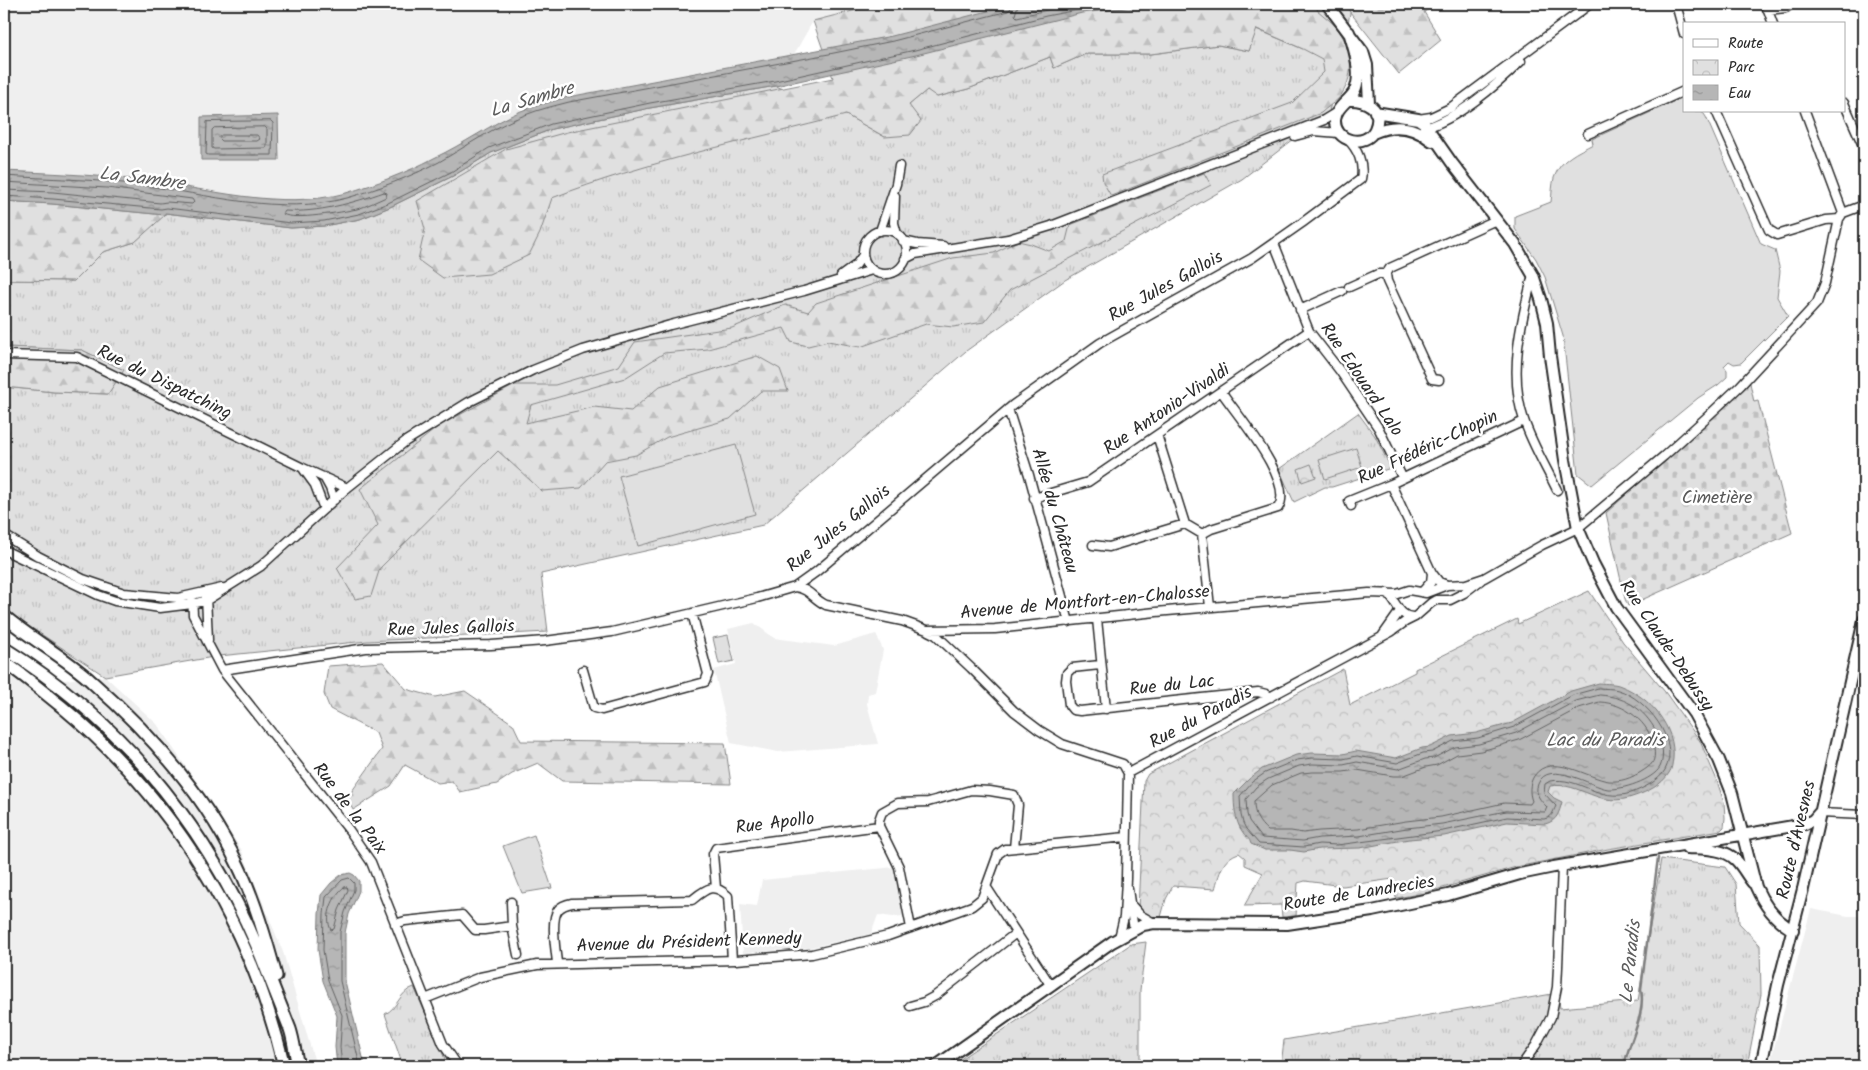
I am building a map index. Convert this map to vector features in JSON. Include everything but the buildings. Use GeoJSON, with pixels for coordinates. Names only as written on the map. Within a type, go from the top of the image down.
{"type":"FeatureCollection","features":[{"type":"Feature","properties":{"kind":"highway"},"geometry":{"type":"LineString","coordinates":[[4,616],[91,681],[136,723],[163,750],[207,811],[239,866],[265,934],[298,1066]]}},
{"type":"Feature","properties":{"kind":"highway"},"geometry":{"type":"LineString","coordinates":[[4,648],[73,697],[121,742],[162,787],[191,825],[212,856],[238,903],[255,939],[290,1031]]}},
{"type":"Feature","properties":{"kind":"highway"},"geometry":{"type":"LineString","coordinates":[[4,662],[80,722],[115,756],[151,794],[181,835],[220,898],[241,941],[262,989],[284,1066]]}},
{"type":"Feature","properties":{"kind":"main road"},"geometry":{"type":"LineString","coordinates":[[1327,4],[1363,52],[1367,65],[1369,104]]}},
{"type":"Feature","properties":{"kind":"main road"},"geometry":{"type":"LineString","coordinates":[[1346,28],[1357,62],[1357,77],[1356,88],[1337,112],[1335,123],[1343,136],[1358,141],[1388,128],[1412,128],[1421,132],[1448,157]]}},
{"type":"Feature","properties":{"kind":"main road"},"geometry":{"type":"LineString","coordinates":[[1348,100],[1359,100],[1369,104],[1375,112],[1377,122],[1373,133]]}},
{"type":"Feature","properties":{"kind":"main road"},"geometry":{"type":"LineString","coordinates":[[1375,112],[1418,119],[1427,127],[1448,157]]}},
{"type":"Feature","properties":{"kind":"main road","name":"Rue Claude-Debussy"},"geometry":{"type":"LineString","coordinates":[[1448,157],[1515,244],[1533,275],[1547,323],[1565,460],[1578,528],[1593,563],[1616,607],[1677,691],[1708,738],[1726,777],[1756,887],[1762,899],[1775,916],[1784,925],[1793,930]]}},
{"type":"Feature","properties":{"kind":"main road","name":"Route d'Avesnes"},"geometry":{"type":"LineString","coordinates":[[1761,1066],[1778,985],[1793,930],[1864,620]]}},
{"type":"Feature","properties":{"kind":"main road","name":"Route de Landrecies"},"geometry":{"type":"LineString","coordinates":[[936,1066],[1119,938],[1154,923],[1241,924],[1302,922],[1412,903],[1448,895],[1520,874],[1805,824],[1813,820],[1819,812]]}},
{"type":"Feature","properties":{"kind":"main road"},"geometry":{"type":"LineString","coordinates":[[1671,846],[1714,850],[1731,856],[1738,862],[1756,887]]}},
{"type":"Feature","properties":{"kind":"street"},"geometry":{"type":"LineString","coordinates":[[1418,119],[1431,117],[1450,108],[1590,4]]}},
{"type":"Feature","properties":{"kind":"street"},"geometry":{"type":"LineString","coordinates":[[1676,4],[1683,30]]}},
{"type":"Feature","properties":{"kind":"street"},"geometry":{"type":"LineString","coordinates":[[1772,22],[1766,7],[1788,6]]}},
{"type":"Feature","properties":{"kind":"street"},"geometry":{"type":"LineString","coordinates":[[1412,128],[1427,127],[1439,123],[1474,101],[1497,84],[1538,44]]}},
{"type":"Feature","properties":{"kind":"street"},"geometry":{"type":"LineString","coordinates":[[1474,101],[1472,98],[1474,95],[1501,74],[1510,64]]}},
{"type":"Feature","properties":{"kind":"street"},"geometry":{"type":"LineString","coordinates":[[1588,134],[1683,91]]}},
{"type":"Feature","properties":{"kind":"street"},"geometry":{"type":"LineString","coordinates":[[1846,108],[1864,148]]}},
{"type":"Feature","properties":{"kind":"street"},"geometry":{"type":"LineString","coordinates":[[905,259],[915,254],[1008,239],[1051,226],[1324,120],[1337,112]]}},
{"type":"Feature","properties":{"kind":"street"},"geometry":{"type":"LineString","coordinates":[[1716,112],[1769,230],[1777,235],[1841,216],[1864,205]]}},
{"type":"Feature","properties":{"kind":"street"},"geometry":{"type":"LineString","coordinates":[[1391,484],[1432,573],[1439,582],[1451,585],[1466,584],[1484,578],[1542,545],[1578,528],[1664,456],[1740,386],[1817,302],[1825,283],[1841,216],[1805,112]]}},
{"type":"Feature","properties":{"kind":"street"},"geometry":{"type":"LineString","coordinates":[[1241,153],[1314,131],[1343,136],[1354,146],[1361,162]]}},
{"type":"Feature","properties":{"kind":"street"},"geometry":{"type":"LineString","coordinates":[[1361,162],[1363,140]]}},
{"type":"Feature","properties":{"kind":"street","name":"Rue Jules Gallois"},"geometry":{"type":"LineString","coordinates":[[222,670],[366,648],[491,645],[546,641],[612,632],[757,598],[795,587],[816,572],[1008,409],[1100,343],[1252,258],[1361,179],[1361,162]]}},
{"type":"Feature","properties":{"kind":"street"},"geometry":{"type":"LineString","coordinates":[[896,234],[894,215],[899,166]]}},
{"type":"Feature","properties":{"kind":"street"},"geometry":{"type":"LineString","coordinates":[[880,231],[896,184]]}},
{"type":"Feature","properties":{"kind":"street"},"geometry":{"type":"LineString","coordinates":[[1439,380],[1432,379],[1387,281],[1386,274],[1390,268],[1496,220]]}},
{"type":"Feature","properties":{"kind":"street"},"geometry":{"type":"LineString","coordinates":[[4,550],[98,595],[115,601],[160,608],[192,604],[231,585],[261,566],[347,488],[406,441],[469,402],[533,370],[583,350],[670,325],[760,304],[836,281],[872,270],[885,274],[892,273],[898,270],[905,259],[907,253],[903,241],[896,234],[888,231],[880,231],[869,237],[865,242],[863,255],[856,265],[836,281]]}},
{"type":"Feature","properties":{"kind":"street"},"geometry":{"type":"LineString","coordinates":[[903,241],[955,247]]}},
{"type":"Feature","properties":{"kind":"street","name":"Rue Edouard Lalo"},"geometry":{"type":"LineString","coordinates":[[1274,242],[1309,331],[1340,370],[1379,429],[1402,477]]}},
{"type":"Feature","properties":{"kind":"street"},"geometry":{"type":"LineString","coordinates":[[863,255],[872,270]]}},
{"type":"Feature","properties":{"kind":"street"},"geometry":{"type":"LineString","coordinates":[[1300,310],[1378,274],[1386,274]]}},
{"type":"Feature","properties":{"kind":"street"},"geometry":{"type":"LineString","coordinates":[[1533,275],[1522,324],[1518,357],[1518,387],[1524,420],[1557,490]]}},
{"type":"Feature","properties":{"kind":"street","name":"Rue Antonio-Vivaldi"},"geometry":{"type":"LineString","coordinates":[[1034,498],[1088,482],[1309,331]]}},
{"type":"Feature","properties":{"kind":"street","name":"Rue du Dispatching"},"geometry":{"type":"LineString","coordinates":[[4,354],[77,357],[347,488]]}},
{"type":"Feature","properties":{"kind":"street"},"geometry":{"type":"LineString","coordinates":[[1202,534],[1211,529],[1278,508],[1282,499],[1280,484],[1269,460],[1221,391]]}},
{"type":"Feature","properties":{"kind":"street","name":"Allée du Château"},"geometry":{"type":"LineString","coordinates":[[1008,409],[1029,475],[1069,622]]}},
{"type":"Feature","properties":{"kind":"street","name":"Rue Frédéric-Chopin"},"geometry":{"type":"LineString","coordinates":[[1351,506],[1350,501],[1391,484],[1402,477],[1524,420]]}},
{"type":"Feature","properties":{"kind":"street"},"geometry":{"type":"LineString","coordinates":[[1157,435],[1185,524],[1202,534]]}},
{"type":"Feature","properties":{"kind":"street"},"geometry":{"type":"LineString","coordinates":[[303,468],[315,485],[324,509]]}},
{"type":"Feature","properties":{"kind":"street"},"geometry":{"type":"LineString","coordinates":[[324,477],[334,500]]}},
{"type":"Feature","properties":{"kind":"street"},"geometry":{"type":"LineString","coordinates":[[1093,545],[1109,547],[1185,524]]}},
{"type":"Feature","properties":{"kind":"street"},"geometry":{"type":"LineString","coordinates":[[1202,534],[1210,607]]}},
{"type":"Feature","properties":{"kind":"street"},"geometry":{"type":"LineString","coordinates":[[4,535],[38,556],[83,579],[124,593],[178,598],[192,595],[206,596]]}},
{"type":"Feature","properties":{"kind":"street"},"geometry":{"type":"LineString","coordinates":[[1422,592],[1431,582],[1432,573]]}},
{"type":"Feature","properties":{"kind":"street"},"geometry":{"type":"LineString","coordinates":[[1456,596],[1475,586],[1484,578]]}},
{"type":"Feature","properties":{"kind":"street"},"geometry":{"type":"LineString","coordinates":[[1451,585],[1457,590],[1456,596]]}},
{"type":"Feature","properties":{"kind":"street","name":"Avenue de Montfort-en-Chalosse"},"geometry":{"type":"LineString","coordinates":[[795,587],[809,591],[816,600],[826,605],[902,621],[927,630],[995,629],[1210,607],[1369,593],[1387,594],[1409,590],[1431,593],[1451,585]]}},
{"type":"Feature","properties":{"kind":"street","name":"Rue du Paradis"},"geometry":{"type":"LineString","coordinates":[[1380,638],[1398,608],[1398,599],[1404,592]]}},
{"type":"Feature","properties":{"kind":"street"},"geometry":{"type":"LineString","coordinates":[[1387,594],[1408,617],[1415,618]]}},
{"type":"Feature","properties":{"kind":"street"},"geometry":{"type":"LineString","coordinates":[[192,595],[193,615],[222,670]]}},
{"type":"Feature","properties":{"kind":"street"},"geometry":{"type":"LineString","coordinates":[[206,596],[208,642]]}},
{"type":"Feature","properties":{"kind":"street","name":"Rue du Paradis"},"geometry":{"type":"LineString","coordinates":[[1128,773],[1392,632],[1405,622],[1415,618],[1430,603],[1436,600],[1450,600],[1456,596]]}},
{"type":"Feature","properties":{"kind":"street"},"geometry":{"type":"LineString","coordinates":[[583,670],[594,708],[602,710],[704,682],[708,674],[692,613]]}},
{"type":"Feature","properties":{"kind":"street","name":"Rue du Lac"},"geometry":{"type":"LineString","coordinates":[[1097,619],[1100,665],[1106,709]]}},
{"type":"Feature","properties":{"kind":"street"},"geometry":{"type":"LineString","coordinates":[[927,630],[936,634],[1014,711],[1039,730],[1062,744],[1123,764],[1128,773],[1126,879],[1124,917],[1119,938]]}},
{"type":"Feature","properties":{"kind":"street","name":"Rue du Lac"},"geometry":{"type":"LineString","coordinates":[[1100,665],[1072,668],[1067,673],[1066,681],[1069,704],[1073,710],[1106,709],[1258,692],[1271,697]]}},
{"type":"Feature","properties":{"kind":"street","name":"Rue de la Paix"},"geometry":{"type":"LineString","coordinates":[[222,670],[349,830],[372,862],[443,1044],[458,1066]]}},
{"type":"Feature","properties":{"kind":"street"},"geometry":{"type":"LineString","coordinates":[[911,928],[900,868],[879,826],[882,812],[898,803],[928,802],[971,790],[1014,795],[1018,805],[1014,848]]}},
{"type":"Feature","properties":{"kind":"street"},"geometry":{"type":"LineString","coordinates":[[1819,812],[1864,815]]}},
{"type":"Feature","properties":{"kind":"street","name":"Rue Apollo"},"geometry":{"type":"LineString","coordinates":[[716,888],[713,854],[716,848],[879,826]]}},
{"type":"Feature","properties":{"kind":"street","name":"Avenue du Président Kennedy"},"geometry":{"type":"LineString","coordinates":[[425,999],[457,985],[502,971],[557,963],[732,960],[812,954],[888,936],[972,906],[982,898],[998,854],[1005,849],[1126,837]]}},
{"type":"Feature","properties":{"kind":"street"},"geometry":{"type":"LineString","coordinates":[[1520,1066],[1540,1038],[1551,1017],[1557,987],[1562,866]]}},
{"type":"Feature","properties":{"kind":"street"},"geometry":{"type":"LineString","coordinates":[[1126,879],[1132,906],[1134,930]]}},
{"type":"Feature","properties":{"kind":"street"},"geometry":{"type":"LineString","coordinates":[[557,963],[555,919],[558,910],[564,906],[572,903],[692,900],[706,889],[716,888],[722,890],[728,896],[732,960]]}},
{"type":"Feature","properties":{"kind":"street"},"geometry":{"type":"LineString","coordinates":[[987,888],[1051,986]]}},
{"type":"Feature","properties":{"kind":"street"},"geometry":{"type":"LineString","coordinates":[[511,902],[512,926],[518,955]]}},
{"type":"Feature","properties":{"kind":"street"},"geometry":{"type":"LineString","coordinates":[[1132,906],[1140,915],[1154,923]]}},
{"type":"Feature","properties":{"kind":"street"},"geometry":{"type":"LineString","coordinates":[[395,924],[405,921],[462,915],[475,930],[512,926]]}},
{"type":"Feature","properties":{"kind":"street"},"geometry":{"type":"LineString","coordinates":[[910,1006],[935,996],[1016,933]]}},
{"type":"Feature","properties":{"kind":"shaded area"},"geometry":{"type":"Polygon","coordinates":[[[4,4],[880,4],[813,21],[776,86],[650,108],[390,207],[4,201],[4,4]]]}},
{"type":"Feature","properties":{"kind":"shaded area"},"geometry":{"type":"Polygon","coordinates":[[[754,623],[774,638],[834,646],[876,634],[883,650],[875,692],[868,694],[867,704],[878,744],[778,752],[731,743],[714,670],[736,664],[728,629],[754,623]]]}},
{"type":"Feature","properties":{"kind":"shaded area"},"geometry":{"type":"Polygon","coordinates":[[[4,676],[44,682],[105,676],[157,724],[241,849],[283,952],[316,1066],[4,1066],[4,676]]]}},
{"type":"Feature","properties":{"kind":"shaded area"},"geometry":{"type":"Polygon","coordinates":[[[895,867],[903,916],[878,915],[871,934],[808,948],[743,953],[740,904],[757,906],[762,880],[895,867]]]}},
{"type":"Feature","properties":{"kind":"shaded area"},"geometry":{"type":"Polygon","coordinates":[[[1811,909],[1848,916],[1864,916],[1864,1066],[1770,1063],[1811,909]]]}},
{"type":"Feature","properties":{"kind":"green space"},"geometry":{"type":"Polygon","coordinates":[[[880,4],[1316,4],[1317,10],[1340,32],[1348,48],[1350,73],[1348,82],[1339,98],[1321,113],[1111,196],[1103,182],[1102,174],[1292,103],[1324,72],[1322,59],[1257,29],[1249,51],[1218,45],[1151,54],[1086,54],[1054,68],[1050,57],[968,89],[937,97],[927,90],[909,105],[921,121],[910,135],[885,137],[846,115],[624,173],[552,198],[540,233],[529,255],[489,274],[443,278],[418,260],[425,229],[417,201],[506,149],[567,132],[833,78],[813,21],[880,4]]]}},
{"type":"Feature","properties":{"kind":"green space"},"geometry":{"type":"Polygon","coordinates":[[[1319,4],[1352,4],[1329,112],[1242,179],[1065,280],[966,351],[763,525],[541,574],[548,632],[367,641],[219,656],[105,676],[27,625],[4,617],[4,387],[54,392],[108,394],[123,370],[82,350],[4,347],[4,280],[74,281],[103,252],[135,242],[165,213],[291,228],[324,226],[360,219],[390,207],[453,176],[491,153],[552,129],[650,108],[776,86],[846,115],[885,137],[909,105],[928,89],[937,97],[968,89],[1050,57],[1054,68],[1086,54],[1151,54],[1218,45],[1249,51],[1256,29],[1303,49],[1319,4]]]}},
{"type":"Feature","properties":{"kind":"green space"},"geometry":{"type":"Polygon","coordinates":[[[1354,4],[1437,4],[1424,12],[1441,40],[1399,74],[1346,7],[1354,4]]]}},
{"type":"Feature","properties":{"kind":"green space"},"geometry":{"type":"Polygon","coordinates":[[[1683,97],[1683,112],[1703,112],[1761,244],[1775,250],[1780,271],[1777,297],[1788,316],[1741,363],[1734,364],[1729,361],[1724,366],[1727,370],[1727,377],[1718,385],[1698,398],[1592,485],[1578,474],[1563,336],[1545,277],[1536,259],[1515,229],[1515,216],[1551,202],[1553,181],[1557,171],[1570,157],[1593,144],[1592,139],[1683,97]]]}},
{"type":"Feature","properties":{"kind":"green space"},"geometry":{"type":"Polygon","coordinates":[[[1204,173],[1211,185],[1010,290],[984,322],[953,327],[926,324],[860,347],[828,341],[808,346],[791,342],[784,328],[708,349],[664,353],[625,378],[531,405],[526,423],[594,407],[631,411],[660,386],[757,356],[780,369],[788,391],[761,391],[730,419],[667,437],[636,455],[605,461],[581,488],[542,491],[498,451],[380,568],[371,596],[355,599],[337,568],[378,525],[360,489],[439,426],[515,385],[555,385],[619,366],[635,342],[732,328],[785,305],[808,312],[816,303],[953,258],[994,253],[1018,241],[1049,251],[1066,241],[1070,225],[1204,173]]]}},
{"type":"Feature","properties":{"kind":"green space"},"geometry":{"type":"Polygon","coordinates":[[[4,201],[165,215],[135,242],[103,252],[74,281],[4,280],[4,201]]]}},
{"type":"Feature","properties":{"kind":"green space"},"geometry":{"type":"Polygon","coordinates":[[[4,347],[82,350],[124,370],[108,394],[54,392],[4,387],[4,347]]]}},
{"type":"Feature","properties":{"kind":"green space","name":"Cimetière"},"geometry":{"type":"Polygon","coordinates":[[[1750,383],[1754,402],[1758,401],[1792,533],[1628,606],[1606,513],[1750,383]]]}},
{"type":"Feature","properties":{"kind":"green space"},"geometry":{"type":"Polygon","coordinates":[[[1358,413],[1375,436],[1391,468],[1332,487],[1325,487],[1294,502],[1279,469],[1358,413]]]}},
{"type":"Feature","properties":{"kind":"green space"},"geometry":{"type":"Polygon","coordinates":[[[736,445],[755,514],[638,546],[619,476],[736,445]]]}},
{"type":"Feature","properties":{"kind":"green space"},"geometry":{"type":"Polygon","coordinates":[[[1356,448],[1362,467],[1325,479],[1319,460],[1356,448]]]}},
{"type":"Feature","properties":{"kind":"green space"},"geometry":{"type":"Polygon","coordinates":[[[1311,464],[1316,477],[1302,482],[1298,469],[1311,464]]]}},
{"type":"Feature","properties":{"kind":"green space"},"geometry":{"type":"Polygon","coordinates":[[[1589,591],[1623,642],[1665,692],[1700,741],[1724,802],[1725,818],[1724,827],[1721,830],[1516,867],[1425,893],[1396,898],[1393,879],[1343,886],[1305,881],[1298,883],[1296,916],[1282,917],[1281,905],[1244,906],[1263,873],[1245,865],[1245,858],[1239,853],[1233,855],[1225,863],[1215,889],[1173,886],[1166,899],[1161,917],[1153,917],[1138,909],[1144,781],[1148,774],[1343,669],[1350,705],[1415,672],[1415,669],[1517,619],[1518,624],[1589,591]]]}},
{"type":"Feature","properties":{"kind":"green space"},"geometry":{"type":"Polygon","coordinates":[[[728,635],[734,661],[719,664],[713,638],[728,635]]]}},
{"type":"Feature","properties":{"kind":"green space"},"geometry":{"type":"Polygon","coordinates":[[[383,662],[406,689],[435,697],[465,691],[513,724],[521,741],[725,743],[731,784],[562,781],[538,763],[512,774],[497,784],[460,792],[452,781],[438,783],[405,765],[391,786],[353,810],[347,798],[382,749],[376,733],[330,709],[324,694],[328,666],[383,662]]]}},
{"type":"Feature","properties":{"kind":"green space"},"geometry":{"type":"Polygon","coordinates":[[[534,835],[552,888],[522,893],[503,846],[534,835]]]}},
{"type":"Feature","properties":{"kind":"green space"},"geometry":{"type":"Polygon","coordinates":[[[1661,859],[1725,867],[1736,884],[1739,923],[1760,945],[1761,994],[1747,1066],[1281,1066],[1284,1040],[1558,993],[1560,1008],[1638,1001],[1661,859]]]}},
{"type":"Feature","properties":{"kind":"green space"},"geometry":{"type":"Polygon","coordinates":[[[1146,942],[1140,990],[1140,1066],[950,1066],[1131,944],[1146,942]]]}},
{"type":"Feature","properties":{"kind":"green space"},"geometry":{"type":"Polygon","coordinates":[[[414,987],[445,1059],[442,1066],[403,1066],[385,1014],[393,1008],[405,992],[414,987]]]}},
{"type":"Feature","properties":{"kind":"water"},"geometry":{"type":"Polygon","coordinates":[[[1015,4],[1158,4],[1082,13],[916,55],[776,86],[650,108],[552,129],[491,153],[453,176],[390,207],[360,219],[324,226],[291,228],[165,213],[165,215],[4,201],[4,171],[89,175],[140,180],[269,199],[321,198],[346,193],[413,169],[510,116],[544,103],[892,36],[1015,4]]]}},
{"type":"Feature","properties":{"kind":"water"},"geometry":{"type":"Polygon","coordinates":[[[1221,4],[1351,4],[1298,8],[1221,4]]]}},
{"type":"Feature","properties":{"kind":"water"},"geometry":{"type":"Polygon","coordinates":[[[278,115],[279,160],[201,160],[201,117],[278,115]]]}},
{"type":"Feature","properties":{"kind":"water","name":"Lac du Paradis"},"geometry":{"type":"Polygon","coordinates":[[[1599,683],[1619,685],[1632,691],[1651,705],[1666,725],[1673,747],[1672,766],[1666,777],[1658,784],[1640,794],[1611,800],[1571,787],[1550,786],[1548,792],[1562,802],[1555,819],[1549,823],[1507,822],[1444,836],[1409,839],[1360,848],[1319,849],[1304,852],[1265,850],[1251,844],[1236,818],[1234,794],[1262,769],[1296,755],[1312,753],[1343,754],[1356,751],[1396,758],[1422,748],[1430,747],[1452,736],[1476,733],[1512,723],[1571,691],[1599,683]]]}},
{"type":"Feature","properties":{"kind":"water"},"geometry":{"type":"Polygon","coordinates":[[[350,873],[359,881],[359,891],[349,914],[345,933],[345,981],[365,1066],[337,1066],[335,1047],[337,1016],[323,981],[318,950],[321,895],[341,875],[350,873]]]}},
{"type":"Feature","properties":{"kind":"waterway","name":"Le Paradis"},"geometry":{"type":"LineString","coordinates":[[1624,1066],[1641,1009],[1641,989],[1658,858]]}},
{"type":"Feature","properties":{"kind":"water label","name":"La Sambre"},"geometry":{"type":"Point","coordinates":[532,100]}},
{"type":"Feature","properties":{"kind":"water label","name":"La Sambre"},"geometry":{"type":"Point","coordinates":[142,179]}}]}
